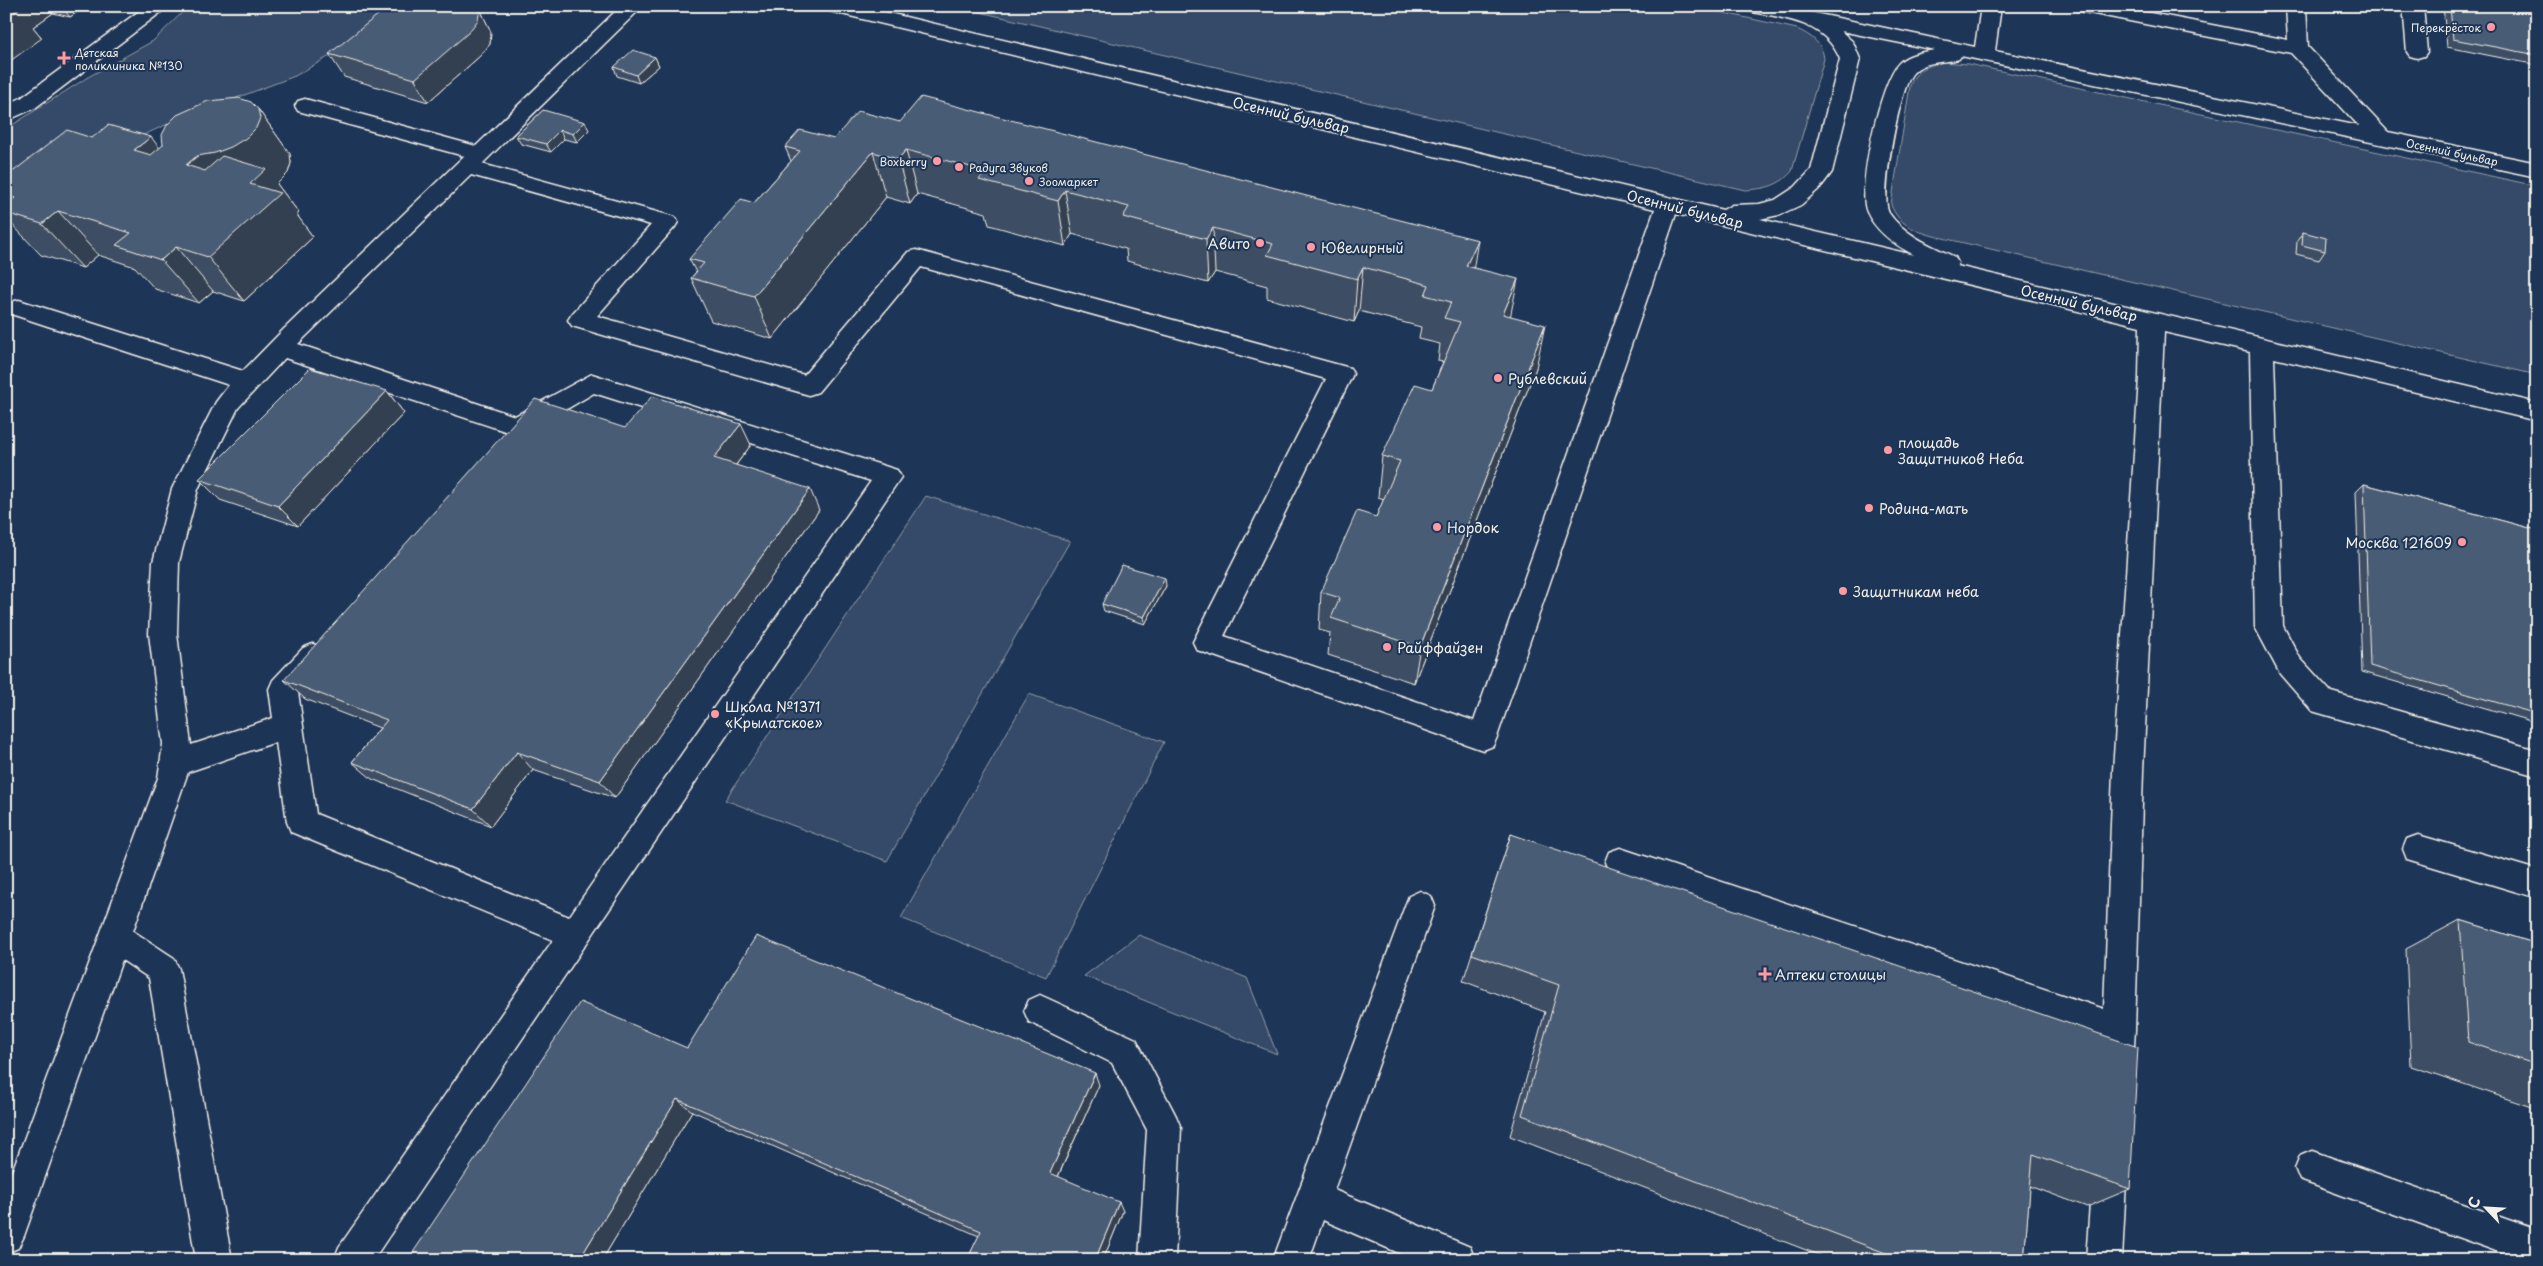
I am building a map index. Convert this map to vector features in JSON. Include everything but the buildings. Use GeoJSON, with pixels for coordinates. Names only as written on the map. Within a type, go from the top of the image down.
{"type":"FeatureCollection","features":[{"type":"Feature","properties":{"kind":"street"},"geometry":{"type":"LineString","coordinates":[[6,114],[28,103],[159,6]]}},
{"type":"Feature","properties":{"kind":"street"},"geometry":{"type":"LineString","coordinates":[[6,1236],[173,778],[177,744],[162,634],[166,562],[185,489],[228,402],[280,347],[633,6]]}},
{"type":"Feature","properties":{"kind":"street","name":"Осенний бульвар"},"geometry":{"type":"LineString","coordinates":[[832,6],[2537,412]]}},
{"type":"Feature","properties":{"kind":"street","name":"Осенний бульвар"},"geometry":{"type":"LineString","coordinates":[[1751,6],[2537,170]]}},
{"type":"Feature","properties":{"kind":"street"},"geometry":{"type":"LineString","coordinates":[[1983,281],[1930,255],[1886,225],[1877,211],[1874,191],[1896,84],[1901,70],[1916,59],[1978,53],[1992,6]]}},
{"type":"Feature","properties":{"kind":"street"},"geometry":{"type":"LineString","coordinates":[[2084,6],[2298,48],[2380,136]]}},
{"type":"Feature","properties":{"kind":"street"},"geometry":{"type":"LineString","coordinates":[[2296,6],[2298,48]]}},
{"type":"Feature","properties":{"kind":"street"},"geometry":{"type":"LineString","coordinates":[[2413,6],[2417,52]]}},
{"type":"Feature","properties":{"kind":"street"},"geometry":{"type":"LineString","coordinates":[[305,106],[667,222],[580,320],[809,386],[916,258],[1341,374],[1207,642],[1484,737],[1674,207],[1748,214],[1770,210],[1795,200],[1810,188],[1821,172],[1850,59],[1844,42],[1828,28],[1817,22],[1786,14]]}},
{"type":"Feature","properties":{"kind":"street"},"geometry":{"type":"LineString","coordinates":[[19,308],[247,382]]}},
{"type":"Feature","properties":{"kind":"street"},"geometry":{"type":"LineString","coordinates":[[2104,1260],[2119,1030],[2128,771],[2151,378],[2152,321]]}},
{"type":"Feature","properties":{"kind":"street"},"geometry":{"type":"LineString","coordinates":[[2262,346],[2269,627],[2290,666],[2322,702],[2537,764]]}},
{"type":"Feature","properties":{"kind":"street"},"geometry":{"type":"LineString","coordinates":[[280,347],[507,437],[592,383],[888,477],[352,1260]]}},
{"type":"Feature","properties":{"kind":"street"},"geometry":{"type":"LineString","coordinates":[[329,638],[284,689],[302,822],[574,934]]}},
{"type":"Feature","properties":{"kind":"street"},"geometry":{"type":"LineString","coordinates":[[175,764],[288,725]]}},
{"type":"Feature","properties":{"kind":"street"},"geometry":{"type":"LineString","coordinates":[[2418,849],[2537,884]]}},
{"type":"Feature","properties":{"kind":"street"},"geometry":{"type":"LineString","coordinates":[[1620,862],[2119,1030]]}},
{"type":"Feature","properties":{"kind":"street"},"geometry":{"type":"LineString","coordinates":[[1291,1260],[1420,906]]}},
{"type":"Feature","properties":{"kind":"street"},"geometry":{"type":"LineString","coordinates":[[115,937],[163,969],[214,1260]]}},
{"type":"Feature","properties":{"kind":"street"},"geometry":{"type":"LineString","coordinates":[[1040,1011],[1124,1051],[1164,1128],[1157,1260]]}},
{"type":"Feature","properties":{"kind":"street"},"geometry":{"type":"LineString","coordinates":[[2312,1168],[2537,1248]]}},
{"type":"Feature","properties":{"kind":"street"},"geometry":{"type":"LineString","coordinates":[[1312,1198],[1457,1260]]}},
{"type":"Feature","properties":{"kind":"shaded area"},"geometry":{"type":"Polygon","coordinates":[[[189,6],[417,6],[295,76],[170,123],[48,178],[6,169],[6,129],[88,77],[153,41],[189,6]]]}},
{"type":"Feature","properties":{"kind":"shaded area"},"geometry":{"type":"Polygon","coordinates":[[[954,6],[1693,6],[1797,29],[1807,34],[1818,44],[1824,59],[1792,171],[1782,180],[1771,186],[1745,190],[954,6]]]}},
{"type":"Feature","properties":{"kind":"shaded area"},"geometry":{"type":"Polygon","coordinates":[[[1943,62],[1968,64],[2537,186],[2537,375],[1934,236],[1908,226],[1898,217],[1891,205],[1910,86],[1918,72],[1943,62]]]}},
{"type":"Feature","properties":{"kind":"shaded area"},"geometry":{"type":"Polygon","coordinates":[[[926,496],[1070,541],[887,861],[725,800],[926,496]]]}},
{"type":"Feature","properties":{"kind":"shaded area"},"geometry":{"type":"Polygon","coordinates":[[[1029,694],[1164,742],[1046,977],[901,918],[1029,694]]]}},
{"type":"Feature","properties":{"kind":"shaded area"},"geometry":{"type":"Polygon","coordinates":[[[1139,935],[1247,978],[1277,1054],[1084,976],[1139,935]]]}},
{"type":"Feature","properties":{"kind":"place","name":"Перекрёсток"},"geometry":{"type":"Point","coordinates":[2491,27]}},
{"type":"Feature","properties":{"kind":"place","name":"Детская поликлиника №130"},"geometry":{"type":"Point","coordinates":[64,58]}},
{"type":"Feature","properties":{"kind":"place","name":"Boxberry"},"geometry":{"type":"Point","coordinates":[937,161]}},
{"type":"Feature","properties":{"kind":"place","name":"Радуга Звуков"},"geometry":{"type":"Point","coordinates":[959,167]}},
{"type":"Feature","properties":{"kind":"place","name":"Зоомаркет"},"geometry":{"type":"Point","coordinates":[1029,181]}},
{"type":"Feature","properties":{"kind":"place","name":"Авито"},"geometry":{"type":"Point","coordinates":[1260,243]}},
{"type":"Feature","properties":{"kind":"place","name":"Ювелирный"},"geometry":{"type":"Point","coordinates":[1311,247]}},
{"type":"Feature","properties":{"kind":"place","name":"Рублевский"},"geometry":{"type":"Point","coordinates":[1498,378]}},
{"type":"Feature","properties":{"kind":"place","name":"площадь Защитников Неба"},"geometry":{"type":"Point","coordinates":[1888,450]}},
{"type":"Feature","properties":{"kind":"place","name":"Родина-мать"},"geometry":{"type":"Point","coordinates":[1869,508]}},
{"type":"Feature","properties":{"kind":"place","name":"Нордок"},"geometry":{"type":"Point","coordinates":[1437,527]}},
{"type":"Feature","properties":{"kind":"place","name":"Москва 121609"},"geometry":{"type":"Point","coordinates":[2462,542]}},
{"type":"Feature","properties":{"kind":"place","name":"Защитникам неба"},"geometry":{"type":"Point","coordinates":[1843,591]}},
{"type":"Feature","properties":{"kind":"place","name":"Райффайзен"},"geometry":{"type":"Point","coordinates":[1387,647]}},
{"type":"Feature","properties":{"kind":"place","name":"Школа №1371 «Крылатское»"},"geometry":{"type":"Point","coordinates":[715,714]}},
{"type":"Feature","properties":{"kind":"place","name":"Аптеки столицы"},"geometry":{"type":"Point","coordinates":[1765,974]}}]}
